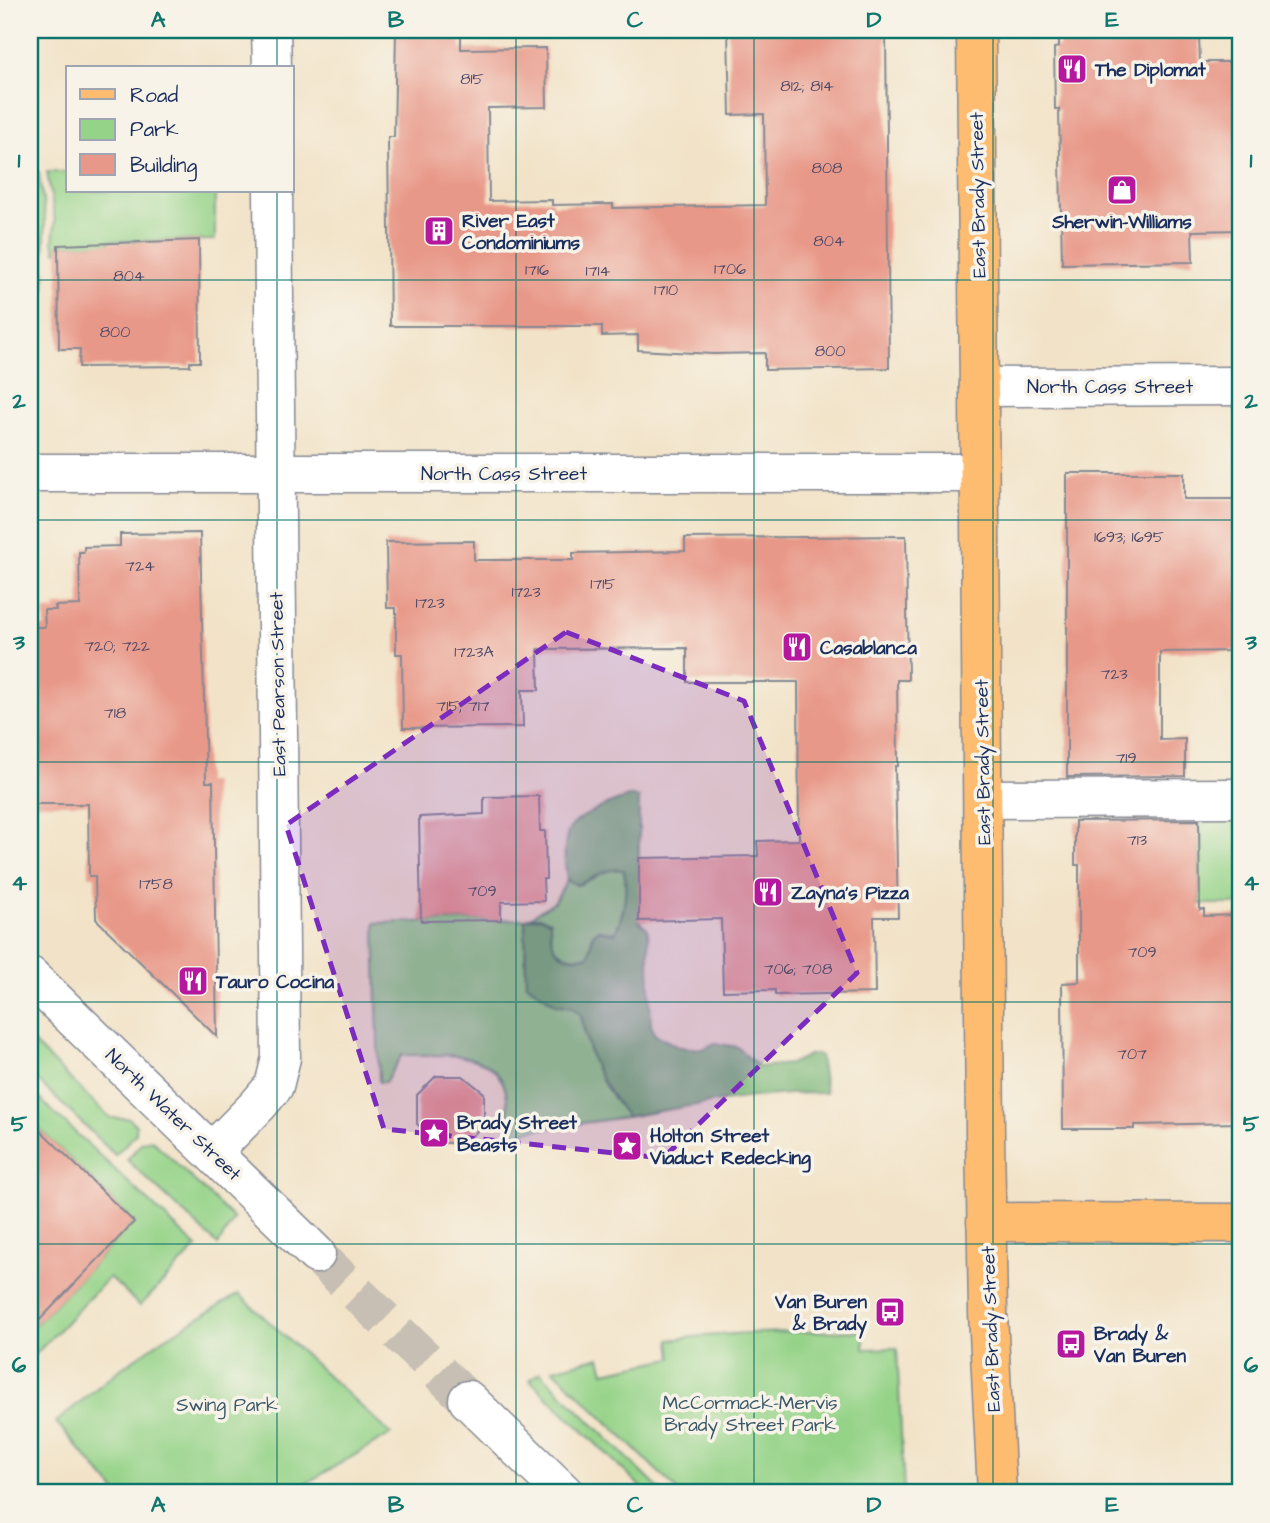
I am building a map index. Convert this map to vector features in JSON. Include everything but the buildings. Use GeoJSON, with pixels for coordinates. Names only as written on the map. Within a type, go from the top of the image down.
{"type":"FeatureCollection","features":[{"type":"Feature","properties":{"kind":"main road","name":"East Brady Street"},"geometry":{"type":"LineString","coordinates":[[976,30],[986,1222],[998,1493]]}},
{"type":"Feature","properties":{"kind":"main road"},"geometry":{"type":"LineString","coordinates":[[986,1222],[1240,1223]]}},
{"type":"Feature","properties":{"kind":"street"},"geometry":{"type":"LineString","coordinates":[[271,30],[272,66]]}},
{"type":"Feature","properties":{"kind":"street","name":"East Pearson Street"},"geometry":{"type":"LineString","coordinates":[[213,1152],[274,1086],[281,1058],[273,192]]}},
{"type":"Feature","properties":{"kind":"street","name":"North Cass Street"},"geometry":{"type":"LineString","coordinates":[[979,387],[1240,386]]}},
{"type":"Feature","properties":{"kind":"street","name":"North Cass Street"},"geometry":{"type":"LineString","coordinates":[[30,473],[979,473]]}},
{"type":"Feature","properties":{"kind":"street"},"geometry":{"type":"LineString","coordinates":[[983,799],[1240,798]]}},
{"type":"Feature","properties":{"kind":"street","name":"North Water Street"},"geometry":{"type":"LineString","coordinates":[[30,976],[316,1254]]}},
{"type":"Feature","properties":{"kind":"street"},"geometry":{"type":"LineString","coordinates":[[468,1400],[564,1493]]}},
{"type":"Feature","properties":{"kind":"highlighted area"},"geometry":{"type":"Polygon","coordinates":[[[566,632],[744,701],[857,973],[663,1158],[384,1129],[286,825],[566,632]]]}},
{"type":"Feature","properties":{"kind":"green space"},"geometry":{"type":"Polygon","coordinates":[[[30,171],[39,172],[45,217],[45,289],[30,270],[30,171]]]}},
{"type":"Feature","properties":{"kind":"green space"},"geometry":{"type":"Polygon","coordinates":[[[47,172],[66,172],[66,192],[215,192],[215,240],[109,241],[109,244],[58,245],[56,252],[53,242],[55,220],[47,172]]]}},
{"type":"Feature","properties":{"kind":"green space"},"geometry":{"type":"Polygon","coordinates":[[[633,796],[639,798],[639,921],[648,929],[651,1025],[655,1035],[679,1047],[703,1049],[715,1043],[737,1047],[759,1067],[790,1064],[816,1054],[820,1057],[826,1093],[751,1097],[627,1117],[596,1069],[587,1045],[581,1014],[572,1007],[556,1004],[526,983],[525,919],[540,917],[550,921],[554,946],[563,955],[570,957],[589,956],[593,934],[598,930],[615,933],[624,902],[624,870],[605,872],[577,885],[567,880],[565,842],[569,830],[580,819],[633,796]]]}},
{"type":"Feature","properties":{"kind":"green space"},"geometry":{"type":"Polygon","coordinates":[[[1199,812],[1235,812],[1235,826],[1240,826],[1240,904],[1200,904],[1199,812]]]}},
{"type":"Feature","properties":{"kind":"green space"},"geometry":{"type":"Polygon","coordinates":[[[615,868],[624,870],[626,885],[623,910],[615,933],[598,930],[593,934],[589,956],[569,956],[562,953],[552,942],[540,917],[530,917],[555,901],[567,880],[577,885],[615,868]]]}},
{"type":"Feature","properties":{"kind":"green space"},"geometry":{"type":"Polygon","coordinates":[[[525,919],[526,983],[556,1004],[572,1007],[581,1014],[587,1045],[596,1069],[627,1117],[531,1130],[508,1136],[507,1097],[500,1078],[490,1067],[463,1057],[402,1055],[385,1082],[379,1082],[375,923],[525,919]]]}},
{"type":"Feature","properties":{"kind":"green space"},"geometry":{"type":"Polygon","coordinates":[[[30,1040],[110,1118],[129,1118],[136,1125],[136,1133],[115,1155],[30,1073],[30,1040]]]}},
{"type":"Feature","properties":{"kind":"green space"},"geometry":{"type":"Polygon","coordinates":[[[30,1090],[197,1247],[140,1306],[109,1277],[30,1360],[30,1330],[134,1222],[30,1120],[30,1090]]]}},
{"type":"Feature","properties":{"kind":"green space"},"geometry":{"type":"Polygon","coordinates":[[[152,1140],[234,1219],[218,1245],[127,1160],[142,1142],[152,1140]]]}},
{"type":"Feature","properties":{"kind":"green space","name":"Swing Park"},"geometry":{"type":"Polygon","coordinates":[[[239,1294],[391,1434],[289,1493],[117,1493],[56,1422],[115,1373],[163,1339],[239,1294]]]}},
{"type":"Feature","properties":{"kind":"green space","name":"McCormack-Mervis Brady Street Park"},"geometry":{"type":"Polygon","coordinates":[[[864,1331],[864,1349],[897,1348],[904,1493],[680,1493],[553,1369],[600,1357],[604,1372],[672,1358],[670,1340],[694,1337],[743,1333],[864,1331]]]}},
{"type":"Feature","properties":{"kind":"green space"},"geometry":{"type":"Polygon","coordinates":[[[540,1372],[663,1493],[647,1493],[530,1380],[540,1372]]]}},
{"type":"Feature","properties":{"kind":"tunnel"},"geometry":{"type":"LineString","coordinates":[[316,1254],[468,1400]]}},
{"type":"Feature","properties":{"kind":"place","name":"The Diplomat"},"geometry":{"type":"Point","coordinates":[1072,69]}},
{"type":"Feature","properties":{"kind":"place","name":"Sherwin-Williams"},"geometry":{"type":"Point","coordinates":[1122,190]}},
{"type":"Feature","properties":{"kind":"place","name":"River East Condominiums"},"geometry":{"type":"Point","coordinates":[439,231]}},
{"type":"Feature","properties":{"kind":"place","name":"Casablanca"},"geometry":{"type":"Point","coordinates":[797,647]}},
{"type":"Feature","properties":{"kind":"place","name":"Zayna's Pizza"},"geometry":{"type":"Point","coordinates":[768,892]}},
{"type":"Feature","properties":{"kind":"place","name":"Tauro Cocina"},"geometry":{"type":"Point","coordinates":[193,981]}},
{"type":"Feature","properties":{"kind":"place","name":"Brady Street Beasts"},"geometry":{"type":"Point","coordinates":[434,1133]}},
{"type":"Feature","properties":{"kind":"place","name":"Holton Street Viaduct Redecking"},"geometry":{"type":"Point","coordinates":[627,1146]}},
{"type":"Feature","properties":{"kind":"place","name":"Van Buren & Brady"},"geometry":{"type":"Point","coordinates":[890,1312]}},
{"type":"Feature","properties":{"kind":"place","name":"Brady & Van Buren"},"geometry":{"type":"Point","coordinates":[1071,1344]}}]}
